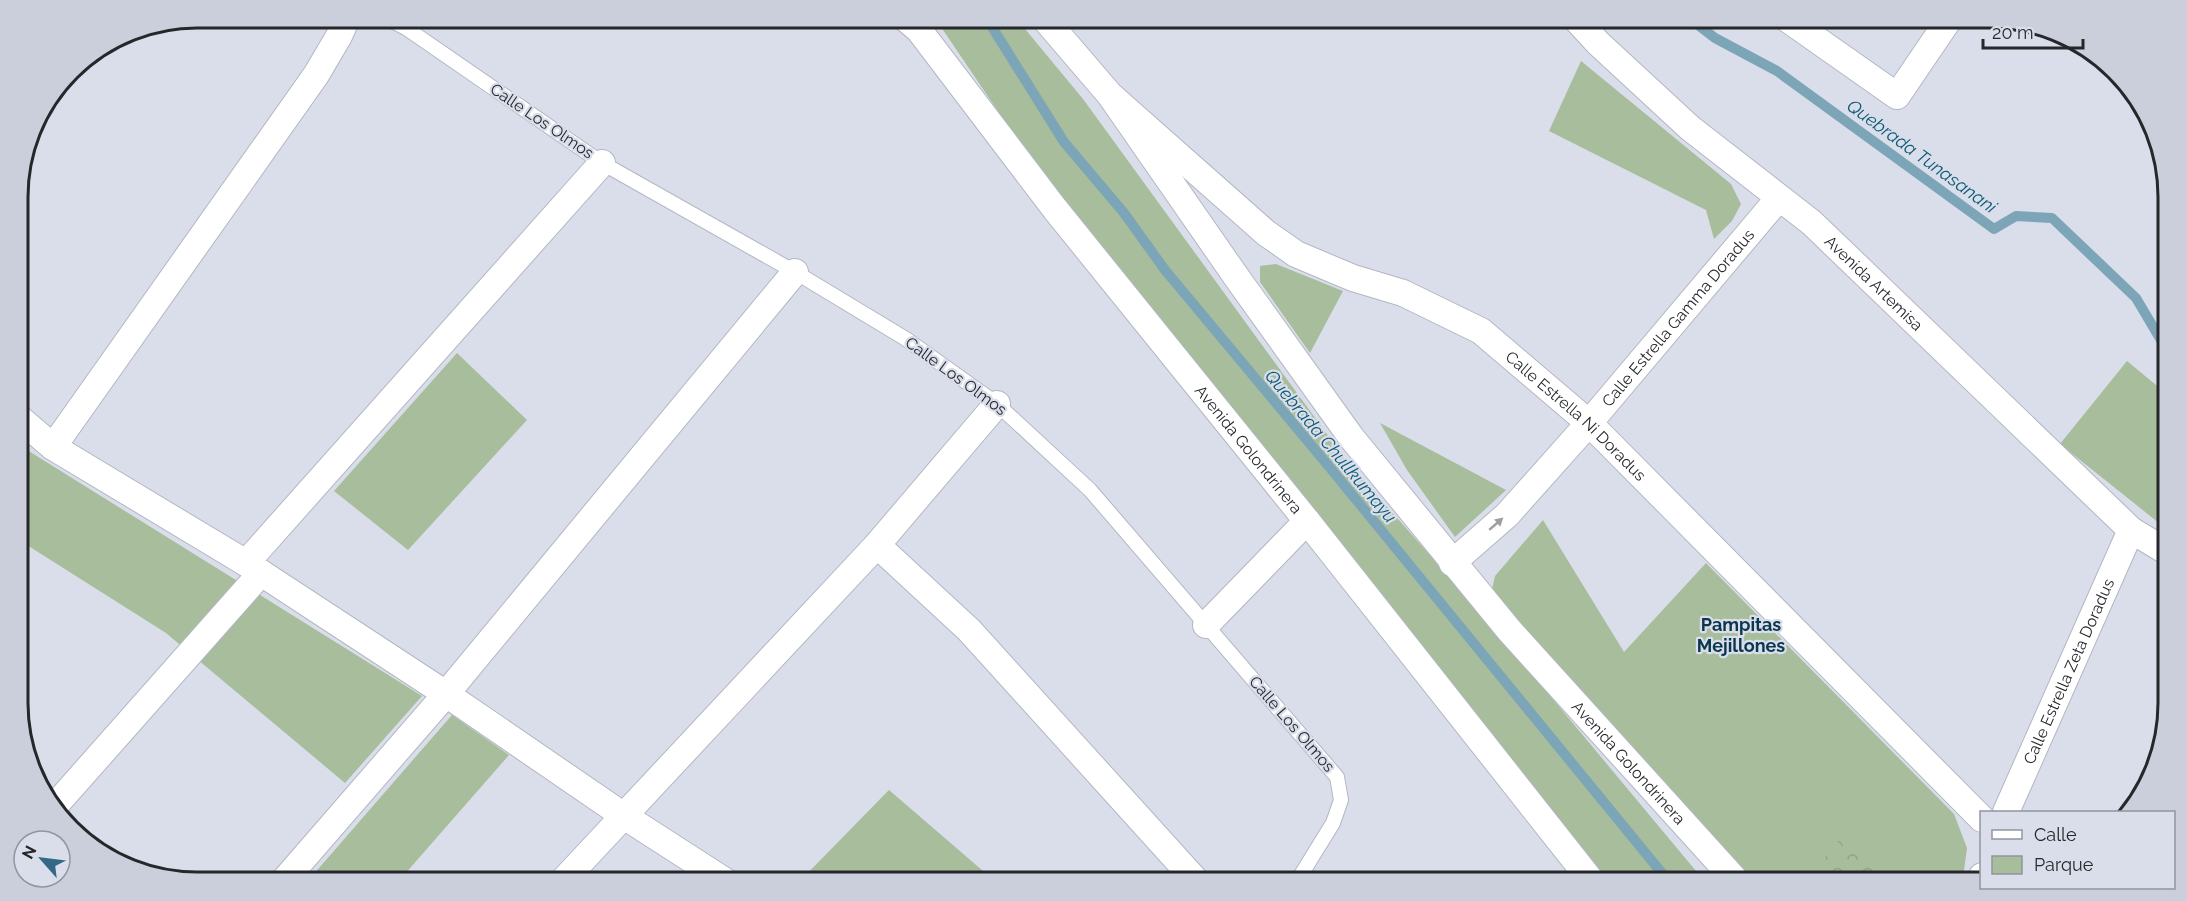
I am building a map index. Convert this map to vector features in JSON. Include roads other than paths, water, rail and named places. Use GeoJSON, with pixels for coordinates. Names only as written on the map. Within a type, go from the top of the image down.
{"type":"FeatureCollection","features":[{"type":"Feature","properties":{"kind":"street"},"geometry":{"type":"LineString","coordinates":[[53,447],[316,75],[343,28]]}},
{"type":"Feature","properties":{"kind":"street","name":"Avenida Golondrinera"},"geometry":{"type":"LineString","coordinates":[[917,28],[1055,209],[1307,521],[1584,872]]}},
{"type":"Feature","properties":{"kind":"street"},"geometry":{"type":"LineString","coordinates":[[1053,28],[1110,95]]}},
{"type":"Feature","properties":{"kind":"street","name":"Avenida Artemisa"},"geometry":{"type":"LineString","coordinates":[[1584,28],[1690,128],[1812,224],[2131,530],[2158,547]]}},
{"type":"Feature","properties":{"kind":"street"},"geometry":{"type":"LineString","coordinates":[[1800,28],[1896,96],[1943,28]]}},
{"type":"Feature","properties":{"kind":"street","name":"Avenida Golondrinera"},"geometry":{"type":"LineString","coordinates":[[1110,95],[1351,437],[1509,630],[1728,872]]}},
{"type":"Feature","properties":{"kind":"street","name":"Calle Estrella Ni Doradus"},"geometry":{"type":"LineString","coordinates":[[1110,95],[1266,233],[1296,254],[1353,278],[1403,293],[1481,331],[1589,423],[1980,817]]}},
{"type":"Feature","properties":{"kind":"street"},"geometry":{"type":"LineString","coordinates":[[59,800],[253,568],[602,163]]}},
{"type":"Feature","properties":{"kind":"street","name":"Calle Estrella Gamma Doradus"},"geometry":{"type":"LineString","coordinates":[[1452,562],[1507,515],[1589,423],[1778,199]]}},
{"type":"Feature","properties":{"kind":"street"},"geometry":{"type":"LineString","coordinates":[[292,872],[446,694],[795,272]]}},
{"type":"Feature","properties":{"kind":"street"},"geometry":{"type":"LineString","coordinates":[[571,872],[877,545],[997,404]]}},
{"type":"Feature","properties":{"kind":"street"},"geometry":{"type":"LineString","coordinates":[[29,426],[53,447],[253,568],[446,694],[624,816],[711,872]]}},
{"type":"Feature","properties":{"kind":"street"},"geometry":{"type":"LineString","coordinates":[[1206,625],[1307,521]]}},
{"type":"Feature","properties":{"kind":"street","name":"Calle Estrella Zeta Doradus"},"geometry":{"type":"LineString","coordinates":[[2007,811],[2131,530]]}},
{"type":"Feature","properties":{"kind":"street"},"geometry":{"type":"LineString","coordinates":[[877,545],[969,630],[1188,872]]}},
{"type":"Feature","properties":{"kind":"lane","name":"Calle Los Olmos"},"geometry":{"type":"LineString","coordinates":[[406,28],[602,163],[795,272],[906,339],[997,404],[1090,490],[1337,777],[1341,800],[1333,823],[1303,872]]}},
{"type":"Feature","properties":{"kind":"waterway","name":"Quebrada Chullkumayu"},"geometry":{"type":"LineString","coordinates":[[993,28],[1064,142],[1124,213],[1165,270],[1661,872]]}},
{"type":"Feature","properties":{"kind":"waterway","name":"Quebrada Tunasanani"},"geometry":{"type":"LineString","coordinates":[[1702,28],[1715,38],[1777,71],[1994,229],[2016,216],[2052,218],[2136,298],[2158,335]]}},
{"type":"Feature","properties":{"kind":"district","name":"Pampitas Mejillones"},"geometry":{"type":"Point","coordinates":[1741,634]}}]}
